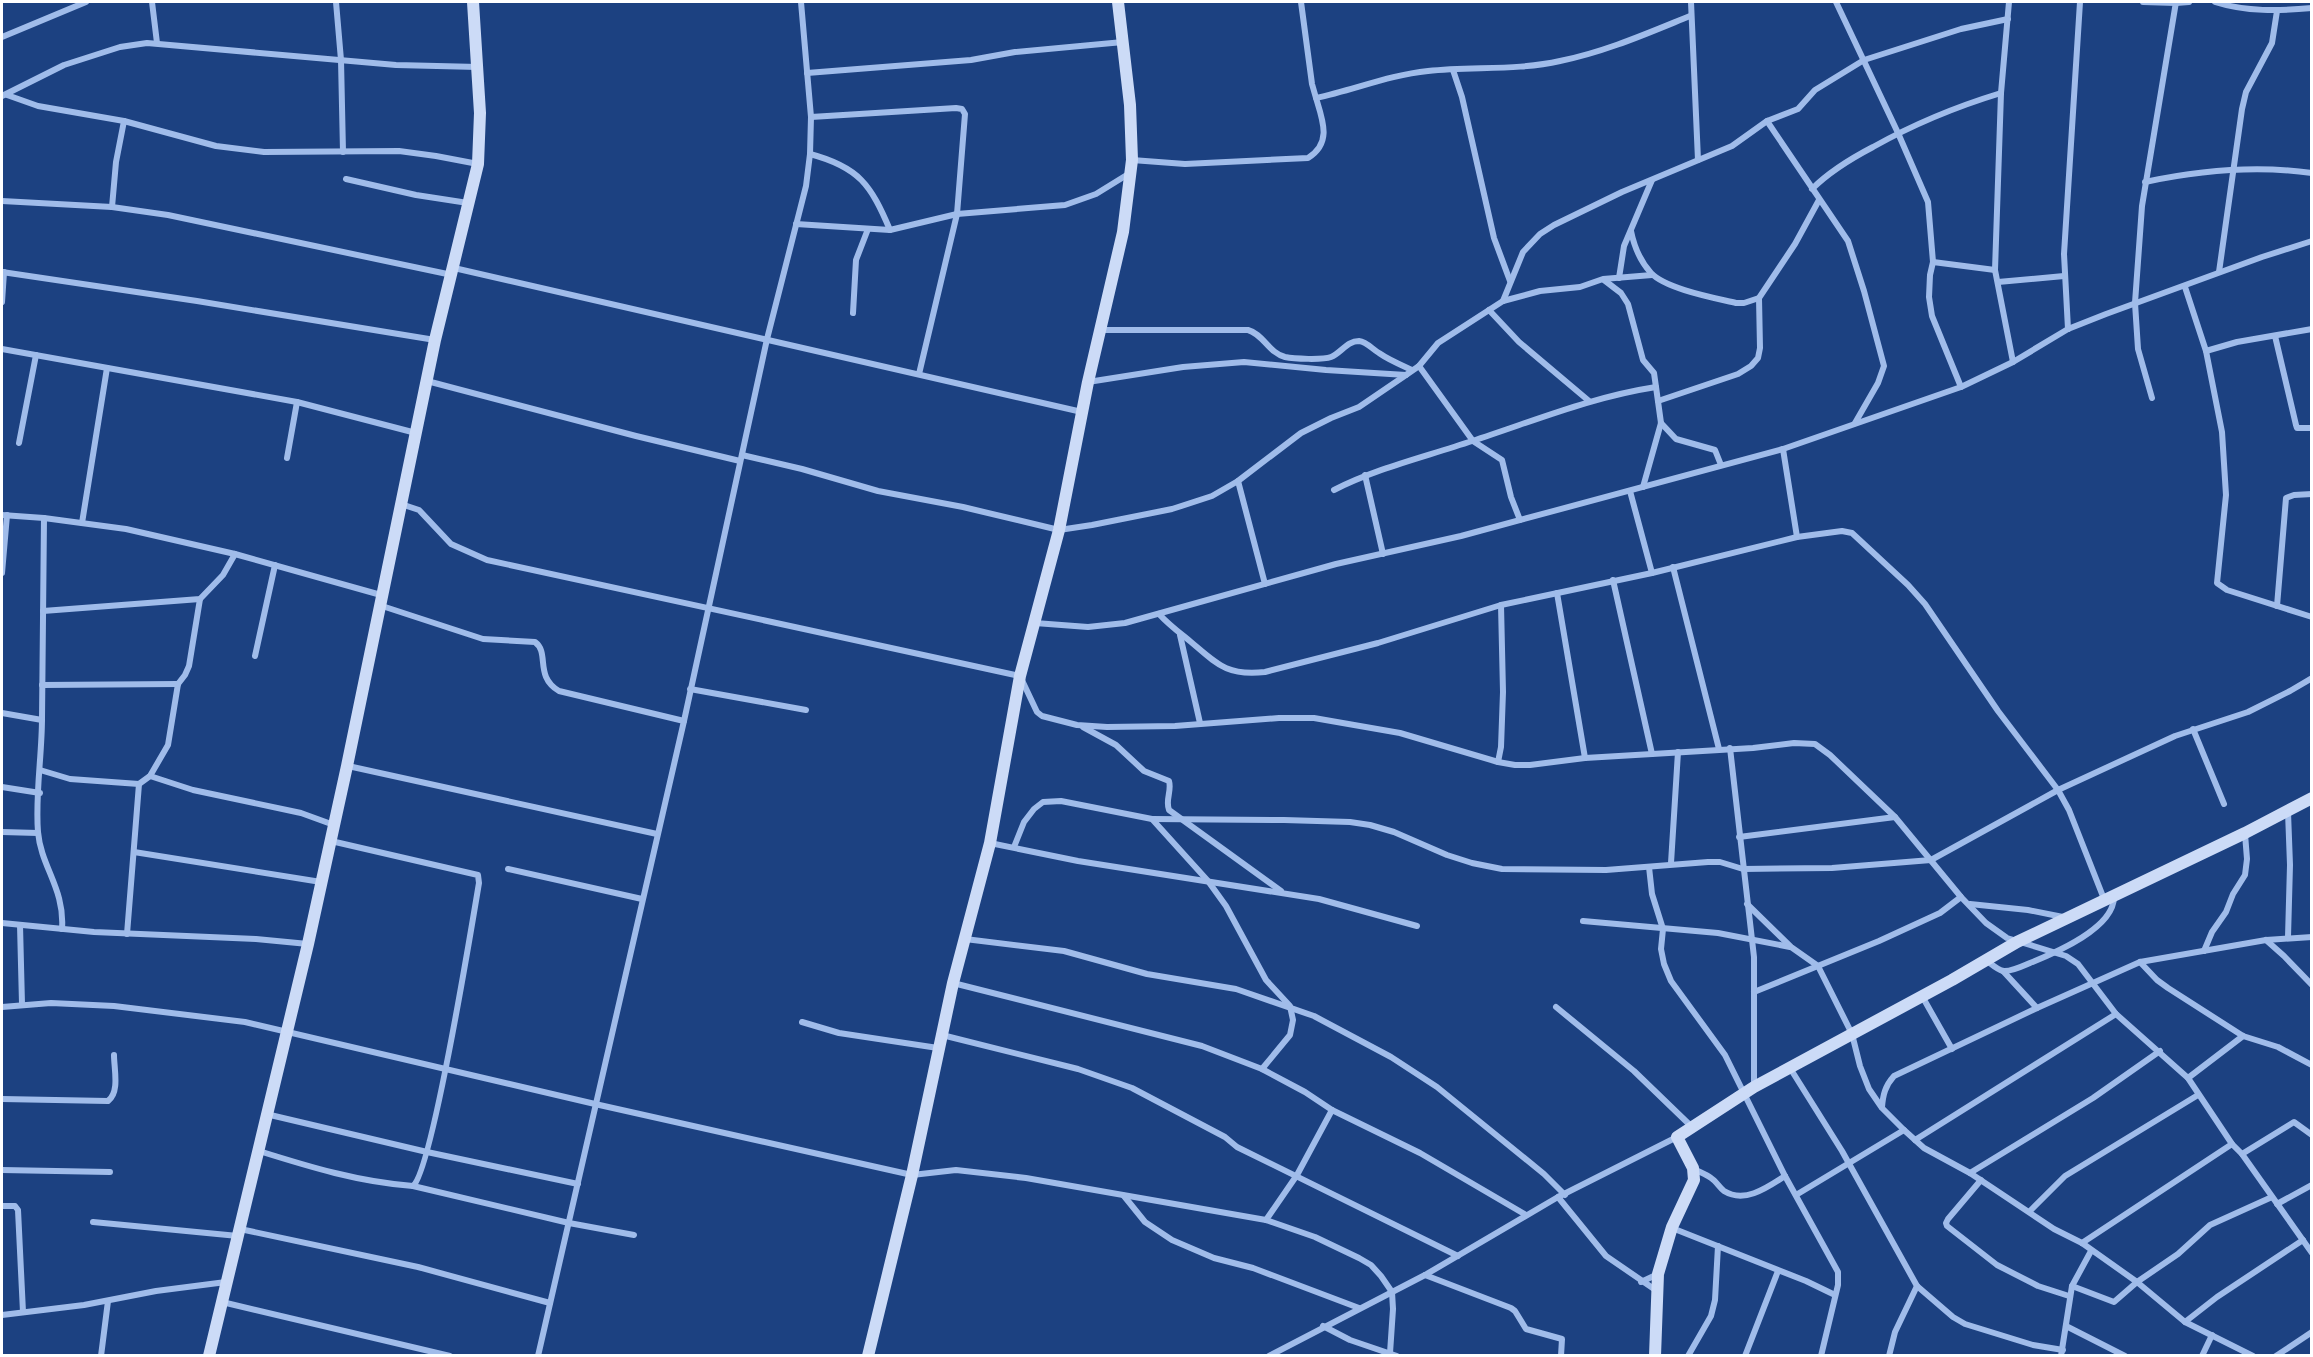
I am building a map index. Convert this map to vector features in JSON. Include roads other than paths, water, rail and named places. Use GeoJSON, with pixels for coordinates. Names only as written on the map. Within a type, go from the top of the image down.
{"type":"FeatureCollection","features":[{"type":"Feature","properties":{"kind":"street"},"geometry":{"type":"LineString","coordinates":[[2,37],[86,2]]}},
{"type":"Feature","properties":{"kind":"street"},"geometry":{"type":"LineString","coordinates":[[152,2],[157,43]]}},
{"type":"Feature","properties":{"kind":"street"},"geometry":{"type":"LineString","coordinates":[[336,2],[341,60],[343,152]]}},
{"type":"Feature","properties":{"kind":"street"},"geometry":{"type":"LineString","coordinates":[[209,1356],[308,944],[435,340],[478,164],[480,113],[473,2]]}},
{"type":"Feature","properties":{"kind":"street"},"geometry":{"type":"LineString","coordinates":[[538,1356],[684,721],[767,339],[806,186],[811,117],[801,2]]}},
{"type":"Feature","properties":{"kind":"street"},"geometry":{"type":"LineString","coordinates":[[868,1356],[912,1175],[953,983],[990,843],[1020,676],[1059,530],[1088,382],[1123,232],[1132,166],[1130,105],[1118,2]]}},
{"type":"Feature","properties":{"kind":"street"},"geometry":{"type":"LineString","coordinates":[[796,224],[890,230],[957,214],[1065,205],[1096,194],[1132,166],[1308,158],[1322,145],[1324,133],[1322,117],[1312,84],[1301,2]]}},
{"type":"Feature","properties":{"kind":"street"},"geometry":{"type":"LineString","coordinates":[[1691,2],[1698,160]]}},
{"type":"Feature","properties":{"kind":"street"},"geometry":{"type":"LineString","coordinates":[[1836,2],[1928,202],[1933,262],[1929,275],[1932,316],[1961,387]]}},
{"type":"Feature","properties":{"kind":"street"},"geometry":{"type":"LineString","coordinates":[[2009,2],[2001,93],[1995,270],[2013,362]]}},
{"type":"Feature","properties":{"kind":"street"},"geometry":{"type":"LineString","coordinates":[[2068,329],[2064,276],[2080,2]]}},
{"type":"Feature","properties":{"kind":"street"},"geometry":{"type":"LineString","coordinates":[[2143,2],[2189,2]]}},
{"type":"Feature","properties":{"kind":"street"},"geometry":{"type":"LineString","coordinates":[[2152,398],[2138,349],[2135,303],[2145,182],[2176,2]]}},
{"type":"Feature","properties":{"kind":"street"},"geometry":{"type":"LineString","coordinates":[[2215,2],[2233,7],[2277,11],[2312,8]]}},
{"type":"Feature","properties":{"kind":"street"},"geometry":{"type":"LineString","coordinates":[[2219,272],[2232,169],[2246,92],[2272,43],[2277,11]]}},
{"type":"Feature","properties":{"kind":"street"},"geometry":{"type":"LineString","coordinates":[[1317,98],[1402,75],[1428,71],[1511,68],[1561,61],[1605,49],[1690,16]]}},
{"type":"Feature","properties":{"kind":"street"},"geometry":{"type":"LineString","coordinates":[[1503,301],[1523,252],[1540,234],[1591,206],[1742,141],[1767,121],[1798,109],[1815,90],[1864,60],[1939,35],[2008,19]]}},
{"type":"Feature","properties":{"kind":"street"},"geometry":{"type":"LineString","coordinates":[[807,73],[971,60],[1015,52],[1124,42]]}},
{"type":"Feature","properties":{"kind":"street"},"geometry":{"type":"LineString","coordinates":[[4,96],[64,65],[120,47],[157,43],[255,54],[396,65],[478,67]]}},
{"type":"Feature","properties":{"kind":"street"},"geometry":{"type":"LineString","coordinates":[[1453,70],[1462,97],[1494,238],[1510,281]]}},
{"type":"Feature","properties":{"kind":"street"},"geometry":{"type":"LineString","coordinates":[[1812,189],[1837,167],[1898,133],[1947,110],[2001,93]]}},
{"type":"Feature","properties":{"kind":"street"},"geometry":{"type":"LineString","coordinates":[[4,96],[38,106],[124,121],[216,146],[264,152],[399,151],[478,164]]}},
{"type":"Feature","properties":{"kind":"street"},"geometry":{"type":"LineString","coordinates":[[811,117],[962,109],[966,120],[957,214],[918,374]]}},
{"type":"Feature","properties":{"kind":"street"},"geometry":{"type":"LineString","coordinates":[[112,207],[116,162],[124,121]]}},
{"type":"Feature","properties":{"kind":"street"},"geometry":{"type":"LineString","coordinates":[[1767,121],[1848,240],[1884,359],[1883,371],[1878,383],[1855,424]]}},
{"type":"Feature","properties":{"kind":"street"},"geometry":{"type":"LineString","coordinates":[[810,154],[833,160],[850,169],[867,185],[890,230]]}},
{"type":"Feature","properties":{"kind":"street"},"geometry":{"type":"LineString","coordinates":[[2145,182],[2232,169],[2279,169],[2312,173]]}},
{"type":"Feature","properties":{"kind":"street"},"geometry":{"type":"LineString","coordinates":[[346,179],[416,195],[468,203]]}},
{"type":"Feature","properties":{"kind":"street"},"geometry":{"type":"LineString","coordinates":[[1619,278],[1624,246],[1652,180]]}},
{"type":"Feature","properties":{"kind":"street"},"geometry":{"type":"LineString","coordinates":[[1658,401],[1738,374],[1751,366],[1758,357],[1760,348],[1759,298],[1795,244],[1820,200]]}},
{"type":"Feature","properties":{"kind":"street"},"geometry":{"type":"LineString","coordinates":[[2,201],[112,207],[168,215],[453,272],[767,339],[1082,412]]}},
{"type":"Feature","properties":{"kind":"street"},"geometry":{"type":"LineString","coordinates":[[853,313],[856,260],[868,229]]}},
{"type":"Feature","properties":{"kind":"street"},"geometry":{"type":"LineString","coordinates":[[1631,231],[1637,252],[1652,275]]}},
{"type":"Feature","properties":{"kind":"street"},"geometry":{"type":"LineString","coordinates":[[1035,623],[1088,627],[1125,623],[1336,564],[1520,520],[1783,449],[1961,387],[2013,362],[2068,329],[2135,303],[2185,287],[2219,272],[2312,242]]}},
{"type":"Feature","properties":{"kind":"street"},"geometry":{"type":"LineString","coordinates":[[1933,262],[1995,270]]}},
{"type":"Feature","properties":{"kind":"street"},"geometry":{"type":"LineString","coordinates":[[2,302],[3,272],[435,340]]}},
{"type":"Feature","properties":{"kind":"street"},"geometry":{"type":"LineString","coordinates":[[427,381],[636,436],[802,469],[878,491],[963,507],[1059,530],[1172,509],[1212,496],[1238,481],[1301,433],[1359,407],[1419,366],[1438,343],[1503,301],[1540,291],[1580,287],[1603,279],[1652,275],[1681,289],[1736,303],[1759,298]]}},
{"type":"Feature","properties":{"kind":"street"},"geometry":{"type":"LineString","coordinates":[[1998,282],[2064,276]]}},
{"type":"Feature","properties":{"kind":"street"},"geometry":{"type":"LineString","coordinates":[[1603,279],[1613,285],[1628,304],[1643,360],[1654,373],[1661,423],[1643,488]]}},
{"type":"Feature","properties":{"kind":"street"},"geometry":{"type":"LineString","coordinates":[[2185,287],[2206,351],[2222,432],[2226,477],[2217,583],[2227,590],[2312,617]]}},
{"type":"Feature","properties":{"kind":"street"},"geometry":{"type":"LineString","coordinates":[[1489,310],[1519,342],[1589,401]]}},
{"type":"Feature","properties":{"kind":"street"},"geometry":{"type":"LineString","coordinates":[[1100,330],[1248,330],[1254,331],[1276,353],[1285,357],[1326,358],[1357,341],[1364,342],[1378,353],[1412,370]]}},
{"type":"Feature","properties":{"kind":"street"},"geometry":{"type":"LineString","coordinates":[[2206,351],[2237,342],[2312,330]]}},
{"type":"Feature","properties":{"kind":"street"},"geometry":{"type":"LineString","coordinates":[[2275,336],[2297,428],[2312,428]]}},
{"type":"Feature","properties":{"kind":"street"},"geometry":{"type":"LineString","coordinates":[[2,349],[297,402],[416,433]]}},
{"type":"Feature","properties":{"kind":"street"},"geometry":{"type":"LineString","coordinates":[[19,443],[36,355]]}},
{"type":"Feature","properties":{"kind":"street"},"geometry":{"type":"LineString","coordinates":[[1088,382],[1183,367],[1244,362],[1406,375]]}},
{"type":"Feature","properties":{"kind":"street"},"geometry":{"type":"LineString","coordinates":[[1419,366],[1473,441],[1502,460],[1511,497],[1520,520]]}},
{"type":"Feature","properties":{"kind":"street"},"geometry":{"type":"LineString","coordinates":[[82,523],[107,368]]}},
{"type":"Feature","properties":{"kind":"street"},"geometry":{"type":"LineString","coordinates":[[1334,490],[1365,475],[1589,401],[1656,387]]}},
{"type":"Feature","properties":{"kind":"street"},"geometry":{"type":"LineString","coordinates":[[287,458],[297,402]]}},
{"type":"Feature","properties":{"kind":"street"},"geometry":{"type":"LineString","coordinates":[[1661,423],[1676,439],[1715,450],[1721,465]]}},
{"type":"Feature","properties":{"kind":"street"},"geometry":{"type":"LineString","coordinates":[[1783,449],[1797,537]]}},
{"type":"Feature","properties":{"kind":"street"},"geometry":{"type":"LineString","coordinates":[[1365,475],[1383,554]]}},
{"type":"Feature","properties":{"kind":"street"},"geometry":{"type":"LineString","coordinates":[[1238,481],[1265,584]]}},
{"type":"Feature","properties":{"kind":"street"},"geometry":{"type":"LineString","coordinates":[[1630,491],[1652,573]]}},
{"type":"Feature","properties":{"kind":"street"},"geometry":{"type":"LineString","coordinates":[[2277,606],[2286,498],[2312,494]]}},
{"type":"Feature","properties":{"kind":"street"},"geometry":{"type":"LineString","coordinates":[[401,504],[419,510],[451,544],[487,560],[1020,676]]}},
{"type":"Feature","properties":{"kind":"street"},"geometry":{"type":"LineString","coordinates":[[2,573],[4,515],[126,529],[275,565],[380,600],[483,639],[535,642],[540,647],[545,678],[559,691],[684,721]]}},
{"type":"Feature","properties":{"kind":"street"},"geometry":{"type":"LineString","coordinates":[[44,518],[42,720],[38,834],[58,891],[62,907],[62,928]]}},
{"type":"Feature","properties":{"kind":"street"},"geometry":{"type":"LineString","coordinates":[[1159,614],[1224,669],[1249,674],[1314,661],[1501,605],[1652,573],[1797,537],[1842,531],[1852,533],[1925,604],[1998,711],[2058,790],[2109,897],[2115,903],[2104,919],[2072,945],[2003,971]]}},
{"type":"Feature","properties":{"kind":"street"},"geometry":{"type":"LineString","coordinates":[[40,770],[70,779],[140,784],[150,776],[168,745],[177,684],[189,666],[200,599],[223,575],[235,554]]}},
{"type":"Feature","properties":{"kind":"street"},"geometry":{"type":"LineString","coordinates":[[255,656],[275,565]]}},
{"type":"Feature","properties":{"kind":"street"},"geometry":{"type":"LineString","coordinates":[[1672,567],[1719,749]]}},
{"type":"Feature","properties":{"kind":"street"},"geometry":{"type":"LineString","coordinates":[[1613,580],[1652,754]]}},
{"type":"Feature","properties":{"kind":"street"},"geometry":{"type":"LineString","coordinates":[[1557,593],[1585,758]]}},
{"type":"Feature","properties":{"kind":"street"},"geometry":{"type":"LineString","coordinates":[[43,611],[200,599]]}},
{"type":"Feature","properties":{"kind":"street"},"geometry":{"type":"LineString","coordinates":[[1498,762],[1501,747],[1503,692],[1501,605]]}},
{"type":"Feature","properties":{"kind":"street"},"geometry":{"type":"LineString","coordinates":[[1180,634],[1200,723]]}},
{"type":"Feature","properties":{"kind":"street"},"geometry":{"type":"LineString","coordinates":[[1020,676],[1037,712],[1042,716],[1077,725],[1138,727],[1279,717],[1314,718],[1400,733],[1498,762],[1530,765],[1585,758],[1752,748],[1806,742],[1815,744],[1830,755],[1895,817],[1961,897],[1986,923],[2007,938],[2056,952],[2078,964],[2116,1014],[2188,1077],[2232,1144],[2242,1154],[2312,1253]]}},
{"type":"Feature","properties":{"kind":"street"},"geometry":{"type":"LineString","coordinates":[[1014,848],[1024,822],[1034,809],[1043,802],[1060,801],[1152,819],[1350,822],[1370,825],[1394,832],[1411,841],[1463,860],[1502,869],[1565,871],[1649,867],[1671,863],[1720,862],[1743,869],[1832,868],[1930,860],[2058,790],[2193,729],[2248,712],[2290,692],[2312,678]]}},
{"type":"Feature","properties":{"kind":"street"},"geometry":{"type":"LineString","coordinates":[[42,685],[177,684]]}},
{"type":"Feature","properties":{"kind":"street"},"geometry":{"type":"LineString","coordinates":[[690,689],[806,710]]}},
{"type":"Feature","properties":{"kind":"street"},"geometry":{"type":"LineString","coordinates":[[2,713],[42,720]]}},
{"type":"Feature","properties":{"kind":"street"},"geometry":{"type":"LineString","coordinates":[[1077,725],[1116,745],[1144,771],[1169,781],[1167,806],[1179,819],[1285,894]]}},
{"type":"Feature","properties":{"kind":"street"},"geometry":{"type":"LineString","coordinates":[[2193,729],[2223,804]]}},
{"type":"Feature","properties":{"kind":"street"},"geometry":{"type":"LineString","coordinates":[[1730,748],[1754,957],[1750,1090]]}},
{"type":"Feature","properties":{"kind":"street"},"geometry":{"type":"LineString","coordinates":[[1671,863],[1678,752]]}},
{"type":"Feature","properties":{"kind":"street"},"geometry":{"type":"LineString","coordinates":[[347,766],[657,834]]}},
{"type":"Feature","properties":{"kind":"street"},"geometry":{"type":"LineString","coordinates":[[150,776],[193,790],[302,813],[334,825]]}},
{"type":"Feature","properties":{"kind":"street"},"geometry":{"type":"LineString","coordinates":[[127,934],[140,784]]}},
{"type":"Feature","properties":{"kind":"street"},"geometry":{"type":"LineString","coordinates":[[2,788],[40,793]]}},
{"type":"Feature","properties":{"kind":"street"},"geometry":{"type":"LineString","coordinates":[[1269,1356],[1425,1275],[1561,1196],[1677,1137],[1750,1090],[2017,942],[2245,833],[2312,798]]}},
{"type":"Feature","properties":{"kind":"street"},"geometry":{"type":"LineString","coordinates":[[2288,812],[2290,865],[2288,937]]}},
{"type":"Feature","properties":{"kind":"street"},"geometry":{"type":"LineString","coordinates":[[1739,837],[1895,817]]}},
{"type":"Feature","properties":{"kind":"street"},"geometry":{"type":"LineString","coordinates":[[1152,819],[1208,881],[1226,906],[1266,980],[1290,1006],[1293,1020],[1290,1035],[1262,1069]]}},
{"type":"Feature","properties":{"kind":"street"},"geometry":{"type":"LineString","coordinates":[[2,832],[38,834]]}},
{"type":"Feature","properties":{"kind":"street"},"geometry":{"type":"LineString","coordinates":[[2204,951],[2211,932],[2226,912],[2233,894],[2245,876],[2247,859],[2245,833]]}},
{"type":"Feature","properties":{"kind":"street"},"geometry":{"type":"LineString","coordinates":[[331,841],[478,875],[479,883],[445,1069],[427,1152],[417,1182],[412,1186]]}},
{"type":"Feature","properties":{"kind":"street"},"geometry":{"type":"LineString","coordinates":[[990,843],[1078,861],[1344,905],[1417,926]]}},
{"type":"Feature","properties":{"kind":"street"},"geometry":{"type":"LineString","coordinates":[[134,852],[321,882]]}},
{"type":"Feature","properties":{"kind":"street"},"geometry":{"type":"LineString","coordinates":[[1649,867],[1652,894],[1663,929],[1661,949],[1671,981],[1750,1090],[1785,1176],[1838,1272],[1838,1285],[1821,1356]]}},
{"type":"Feature","properties":{"kind":"street"},"geometry":{"type":"LineString","coordinates":[[508,868],[642,899]]}},
{"type":"Feature","properties":{"kind":"street"},"geometry":{"type":"LineString","coordinates":[[1754,992],[1922,921],[1951,906],[1961,897]]}},
{"type":"Feature","properties":{"kind":"street"},"geometry":{"type":"LineString","coordinates":[[1747,904],[1791,947],[1818,966],[1852,1035],[1866,1081],[1882,1108],[1915,1140],[2054,1228],[2082,1243],[2137,1282],[2185,1322],[2253,1356]]}},
{"type":"Feature","properties":{"kind":"street"},"geometry":{"type":"LineString","coordinates":[[1969,904],[2028,910],[2066,918]]}},
{"type":"Feature","properties":{"kind":"street"},"geometry":{"type":"LineString","coordinates":[[1583,921],[1701,931],[1751,938],[1791,947]]}},
{"type":"Feature","properties":{"kind":"street"},"geometry":{"type":"LineString","coordinates":[[2,922],[127,934],[256,939],[308,944]]}},
{"type":"Feature","properties":{"kind":"street"},"geometry":{"type":"LineString","coordinates":[[20,925],[22,1004]]}},
{"type":"Feature","properties":{"kind":"street"},"geometry":{"type":"LineString","coordinates":[[1882,1108],[1888,1083],[1894,1076],[2140,962],[2266,940],[2312,937]]}},
{"type":"Feature","properties":{"kind":"street"},"geometry":{"type":"LineString","coordinates":[[964,939],[1064,951],[1147,974],[1236,989],[1314,1016],[1391,1057],[1437,1086],[1544,1174],[1606,1256],[1657,1291]]}},
{"type":"Feature","properties":{"kind":"street"},"geometry":{"type":"LineString","coordinates":[[2266,940],[2312,985]]}},
{"type":"Feature","properties":{"kind":"street"},"geometry":{"type":"LineString","coordinates":[[1986,961],[2003,971],[2037,1008]]}},
{"type":"Feature","properties":{"kind":"street"},"geometry":{"type":"LineString","coordinates":[[2140,962],[2157,980],[2243,1036],[2278,1047],[2312,1065]]}},
{"type":"Feature","properties":{"kind":"street"},"geometry":{"type":"LineString","coordinates":[[953,983],[1202,1046],[1262,1069],[1305,1092],[1332,1110],[1420,1153],[1526,1215]]}},
{"type":"Feature","properties":{"kind":"street"},"geometry":{"type":"LineString","coordinates":[[1922,996],[1952,1049]]}},
{"type":"Feature","properties":{"kind":"street"},"geometry":{"type":"LineString","coordinates":[[2,1007],[51,1003],[114,1006],[245,1022],[912,1175],[956,1170],[1026,1178],[1266,1220],[1315,1237],[1371,1265],[1392,1292],[1390,1353]]}},
{"type":"Feature","properties":{"kind":"street"},"geometry":{"type":"LineString","coordinates":[[1556,1007],[1634,1071],[1692,1127]]}},
{"type":"Feature","properties":{"kind":"street"},"geometry":{"type":"LineString","coordinates":[[1915,1140],[2116,1014]]}},
{"type":"Feature","properties":{"kind":"street"},"geometry":{"type":"LineString","coordinates":[[802,1022],[839,1033],[938,1048]]}},
{"type":"Feature","properties":{"kind":"street"},"geometry":{"type":"LineString","coordinates":[[942,1035],[1078,1069],[1132,1088],[1225,1137],[1237,1147],[1458,1256]]}},
{"type":"Feature","properties":{"kind":"street"},"geometry":{"type":"LineString","coordinates":[[2188,1077],[2243,1036]]}},
{"type":"Feature","properties":{"kind":"street"},"geometry":{"type":"LineString","coordinates":[[1970,1173],[2093,1098],[2160,1051]]}},
{"type":"Feature","properties":{"kind":"street"},"geometry":{"type":"LineString","coordinates":[[2,1099],[108,1101],[113,1097],[115,1090],[114,1055]]}},
{"type":"Feature","properties":{"kind":"street"},"geometry":{"type":"LineString","coordinates":[[1790,1068],[1849,1163],[1917,1286],[1953,1317],[1965,1324],[2062,1353],[2069,1296],[2091,1251]]}},
{"type":"Feature","properties":{"kind":"street"},"geometry":{"type":"LineString","coordinates":[[2030,1211],[2073,1170],[2124,1142],[2198,1095]]}},
{"type":"Feature","properties":{"kind":"street"},"geometry":{"type":"LineString","coordinates":[[1266,1220],[1297,1175],[1332,1110]]}},
{"type":"Feature","properties":{"kind":"street"},"geometry":{"type":"LineString","coordinates":[[266,1114],[427,1152],[578,1184]]}},
{"type":"Feature","properties":{"kind":"street"},"geometry":{"type":"LineString","coordinates":[[2242,1154],[2294,1122],[2312,1135]]}},
{"type":"Feature","properties":{"kind":"street"},"geometry":{"type":"LineString","coordinates":[[1796,1195],[1904,1130]]}},
{"type":"Feature","properties":{"kind":"street"},"geometry":{"type":"LineString","coordinates":[[1655,1356],[1658,1274],[1672,1227],[1694,1180],[1693,1168],[1677,1137]]}},
{"type":"Feature","properties":{"kind":"street"},"geometry":{"type":"LineString","coordinates":[[2082,1243],[2232,1144]]}},
{"type":"Feature","properties":{"kind":"street"},"geometry":{"type":"LineString","coordinates":[[259,1151],[321,1170],[390,1184],[412,1186],[568,1223],[634,1235]]}},
{"type":"Feature","properties":{"kind":"street"},"geometry":{"type":"LineString","coordinates":[[1693,1168],[1712,1178],[1730,1194],[1740,1195],[1763,1190],[1785,1176]]}},
{"type":"Feature","properties":{"kind":"street"},"geometry":{"type":"LineString","coordinates":[[2,1170],[110,1172]]}},
{"type":"Feature","properties":{"kind":"street"},"geometry":{"type":"LineString","coordinates":[[1981,1180],[1948,1219],[1947,1226],[1997,1265],[2038,1286],[2069,1296]]}},
{"type":"Feature","properties":{"kind":"street"},"geometry":{"type":"LineString","coordinates":[[2277,1204],[2312,1185]]}},
{"type":"Feature","properties":{"kind":"street"},"geometry":{"type":"LineString","coordinates":[[1124,1196],[1145,1222],[1172,1240],[1214,1258],[1253,1268],[1359,1308]]}},
{"type":"Feature","properties":{"kind":"street"},"geometry":{"type":"LineString","coordinates":[[2072,1286],[2115,1302],[2137,1282],[2178,1254],[2210,1226],[2272,1197]]}},
{"type":"Feature","properties":{"kind":"street"},"geometry":{"type":"LineString","coordinates":[[2,1206],[15,1206],[18,1210],[23,1312]]}},
{"type":"Feature","properties":{"kind":"street"},"geometry":{"type":"LineString","coordinates":[[93,1222],[239,1232],[418,1267],[550,1303]]}},
{"type":"Feature","properties":{"kind":"street"},"geometry":{"type":"LineString","coordinates":[[1672,1227],[1835,1295]]}},
{"type":"Feature","properties":{"kind":"street"},"geometry":{"type":"LineString","coordinates":[[2185,1322],[2217,1297],[2303,1240]]}},
{"type":"Feature","properties":{"kind":"street"},"geometry":{"type":"LineString","coordinates":[[1688,1356],[1711,1316],[1715,1300],[1718,1246]]}},
{"type":"Feature","properties":{"kind":"street"},"geometry":{"type":"LineString","coordinates":[[1745,1356],[1778,1271]]}},
{"type":"Feature","properties":{"kind":"street"},"geometry":{"type":"LineString","coordinates":[[1641,1282],[1658,1274]]}},
{"type":"Feature","properties":{"kind":"street"},"geometry":{"type":"LineString","coordinates":[[1425,1275],[1511,1308],[1526,1329],[1562,1339],[1561,1356]]}},
{"type":"Feature","properties":{"kind":"street"},"geometry":{"type":"LineString","coordinates":[[2,1315],[226,1282]]}},
{"type":"Feature","properties":{"kind":"street"},"geometry":{"type":"LineString","coordinates":[[1889,1356],[1895,1332],[1917,1286]]}},
{"type":"Feature","properties":{"kind":"street"},"geometry":{"type":"LineString","coordinates":[[101,1356],[108,1301]]}},
{"type":"Feature","properties":{"kind":"street"},"geometry":{"type":"LineString","coordinates":[[221,1301],[450,1356]]}},
{"type":"Feature","properties":{"kind":"street"},"geometry":{"type":"LineString","coordinates":[[1323,1326],[1350,1340],[1397,1356]]}},
{"type":"Feature","properties":{"kind":"street"},"geometry":{"type":"LineString","coordinates":[[2066,1326],[2125,1356]]}},
{"type":"Feature","properties":{"kind":"street"},"geometry":{"type":"LineString","coordinates":[[2276,1356],[2312,1332]]}},
{"type":"Feature","properties":{"kind":"street"},"geometry":{"type":"LineString","coordinates":[[2202,1356],[2212,1335]]}}]}
